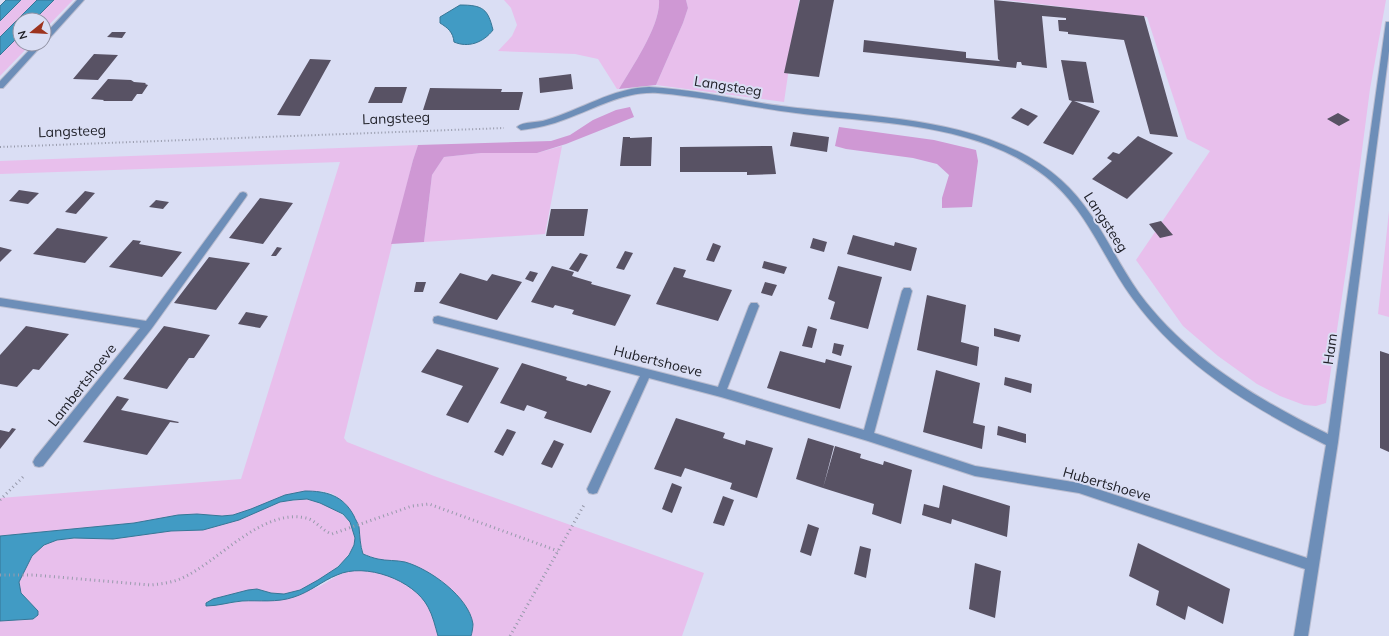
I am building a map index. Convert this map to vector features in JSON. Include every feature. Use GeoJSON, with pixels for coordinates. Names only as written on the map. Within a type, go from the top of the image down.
{"type":"FeatureCollection","features":[{"type":"Feature","properties":{"kind":"street"},"geometry":{"type":"LineString","coordinates":[[52,30],[80,0]]}},
{"type":"Feature","properties":{"kind":"street","name":"Ham"},"geometry":{"type":"LineString","coordinates":[[1301,636],[1311,565],[1332,442],[1386,67],[1389,24]]}},
{"type":"Feature","properties":{"kind":"street"},"geometry":{"type":"LineString","coordinates":[[0,86],[32,52]]}},
{"type":"Feature","properties":{"kind":"street","name":"Langsteeg"},"geometry":{"type":"LineString","coordinates":[[521,127],[540,125],[555,121],[602,101],[634,91],[667,91],[797,111],[944,129],[983,139],[1016,154],[1040,168],[1068,191],[1084,209],[1136,296],[1165,331],[1206,367],[1282,418],[1332,442]]}},
{"type":"Feature","properties":{"kind":"street","name":"Lambertshoeve"},"geometry":{"type":"LineString","coordinates":[[39,462],[148,325],[243,195]]}},
{"type":"Feature","properties":{"kind":"street"},"geometry":{"type":"LineString","coordinates":[[868,436],[907,291]]}},
{"type":"Feature","properties":{"kind":"street"},"geometry":{"type":"LineString","coordinates":[[0,302],[148,325]]}},
{"type":"Feature","properties":{"kind":"street"},"geometry":{"type":"LineString","coordinates":[[721,392],[754,306]]}},
{"type":"Feature","properties":{"kind":"street","name":"Hubertshoeve"},"geometry":{"type":"LineString","coordinates":[[438,320],[721,392],[868,436],[975,471],[1079,488],[1311,565]]}},
{"type":"Feature","properties":{"kind":"street"},"geometry":{"type":"LineString","coordinates":[[593,489],[646,374]]}},
{"type":"Feature","properties":{"kind":"path","name":"Langsteeg"},"geometry":{"type":"LineString","coordinates":[[0,148],[521,127]]}},
{"type":"Feature","properties":{"kind":"path"},"geometry":{"type":"LineString","coordinates":[[0,500],[39,462]]}},
{"type":"Feature","properties":{"kind":"path"},"geometry":{"type":"LineString","coordinates":[[510,636],[593,489]]}},
{"type":"Feature","properties":{"kind":"path"},"geometry":{"type":"LineString","coordinates":[[0,575],[34,575],[150,585],[168,584],[186,577],[249,534],[276,520],[294,517],[308,518],[327,533],[332,534],[412,506],[429,504],[558,551]]}},
{"type":"Feature","properties":{"kind":"shaded area"},"geometry":{"type":"Polygon","coordinates":[[[21,0],[37,0],[25,12],[12,12],[12,25],[0,37],[0,21],[21,0]]]}},
{"type":"Feature","properties":{"kind":"shaded area"},"geometry":{"type":"Polygon","coordinates":[[[54,0],[73,0],[52,22],[52,12],[42,12],[54,0]]]}},
{"type":"Feature","properties":{"kind":"shaded area"},"geometry":{"type":"Polygon","coordinates":[[[504,0],[659,0],[655,21],[645,46],[619,89],[617,89],[598,59],[575,54],[498,51],[512,36],[517,25],[511,8],[504,0]]]}},
{"type":"Feature","properties":{"kind":"shaded area"},"geometry":{"type":"Polygon","coordinates":[[[659,0],[686,0],[688,8],[656,85],[619,89],[645,46],[651,33],[658,10],[659,0]]]}},
{"type":"Feature","properties":{"kind":"shaded area"},"geometry":{"type":"Polygon","coordinates":[[[686,0],[799,0],[784,102],[656,85],[683,23],[688,8],[686,0]]]}},
{"type":"Feature","properties":{"kind":"shaded area"},"geometry":{"type":"Polygon","coordinates":[[[1006,0],[1386,0],[1370,89],[1349,250],[1326,403],[1316,406],[1304,405],[1280,396],[1257,384],[1218,356],[1183,326],[1136,260],[1210,151],[1187,139],[1147,17],[1006,0]]]}},
{"type":"Feature","properties":{"kind":"shaded area"},"geometry":{"type":"Polygon","coordinates":[[[12,43],[12,52],[23,52],[0,76],[0,55],[12,43]]]}},
{"type":"Feature","properties":{"kind":"shaded area"},"geometry":{"type":"Polygon","coordinates":[[[630,107],[634,117],[566,144],[537,153],[481,153],[444,157],[432,175],[424,242],[391,244],[418,145],[551,141],[570,135],[593,120],[616,110],[630,107]]]}},
{"type":"Feature","properties":{"kind":"shaded area"},"geometry":{"type":"Polygon","coordinates":[[[839,127],[934,140],[976,150],[978,161],[972,207],[942,208],[942,198],[949,175],[937,164],[913,158],[846,149],[835,146],[839,127]]]}},
{"type":"Feature","properties":{"kind":"shaded area"},"geometry":{"type":"Polygon","coordinates":[[[418,145],[344,438],[347,442],[434,476],[704,573],[682,636],[471,636],[473,624],[470,614],[456,594],[426,571],[415,566],[402,561],[372,558],[363,554],[359,527],[343,501],[333,494],[321,491],[233,515],[178,515],[134,523],[0,536],[0,498],[241,479],[340,162],[0,174],[0,161],[418,145]]]}},
{"type":"Feature","properties":{"kind":"shaded area"},"geometry":{"type":"Polygon","coordinates":[[[562,146],[545,234],[424,242],[432,175],[444,157],[481,153],[537,153],[562,146]]]}},
{"type":"Feature","properties":{"kind":"shaded area"},"geometry":{"type":"Polygon","coordinates":[[[1389,211],[1389,317],[1378,314],[1389,211]]]}},
{"type":"Feature","properties":{"kind":"shaded area"},"geometry":{"type":"Polygon","coordinates":[[[307,499],[338,512],[348,520],[354,530],[355,540],[351,551],[342,563],[308,586],[296,591],[276,594],[254,589],[213,599],[212,606],[299,592],[321,586],[346,572],[362,570],[372,571],[395,579],[415,591],[428,607],[438,636],[0,636],[0,621],[33,619],[38,611],[21,593],[18,582],[32,556],[44,545],[57,540],[74,538],[113,539],[171,531],[203,530],[280,502],[307,499]]]}},
{"type":"Feature","properties":{"kind":"water"},"geometry":{"type":"Polygon","coordinates":[[[6,0],[21,0],[0,21],[0,6],[6,0]]]}},
{"type":"Feature","properties":{"kind":"water"},"geometry":{"type":"Polygon","coordinates":[[[37,0],[54,0],[42,12],[25,12],[37,0]]]}},
{"type":"Feature","properties":{"kind":"water"},"geometry":{"type":"Polygon","coordinates":[[[460,5],[479,7],[486,13],[489,17],[493,30],[485,38],[470,44],[459,44],[454,42],[450,31],[440,23],[440,17],[460,5]]]}},
{"type":"Feature","properties":{"kind":"water"},"geometry":{"type":"Polygon","coordinates":[[[12,25],[12,43],[0,55],[0,37],[12,25]]]}},
{"type":"Feature","properties":{"kind":"water"},"geometry":{"type":"Polygon","coordinates":[[[305,491],[327,493],[345,503],[359,526],[363,554],[372,558],[405,562],[426,571],[447,586],[456,594],[470,614],[473,624],[471,636],[438,636],[433,617],[421,597],[412,589],[400,582],[388,576],[374,572],[348,572],[337,575],[300,595],[288,599],[275,601],[242,601],[206,606],[206,603],[213,599],[248,590],[257,589],[271,593],[284,594],[300,590],[338,567],[349,555],[354,545],[355,538],[350,522],[343,514],[320,503],[307,499],[280,502],[239,520],[203,530],[171,531],[113,539],[74,538],[57,540],[44,545],[32,556],[19,582],[21,593],[38,611],[38,615],[33,619],[0,621],[0,536],[134,523],[178,515],[233,515],[285,495],[305,491]]]}},
{"type":"Feature","properties":{"kind":"building"},"geometry":{"type":"Polygon","coordinates":[[[800,0],[834,0],[819,77],[784,73],[800,0]]]}},
{"type":"Feature","properties":{"kind":"building"},"geometry":{"type":"Polygon","coordinates":[[[994,0],[1144,16],[1178,137],[1150,134],[1124,40],[1068,34],[1068,32],[1059,31],[1058,20],[1066,20],[1066,18],[1042,16],[1047,68],[1022,65],[1021,62],[1017,62],[1016,68],[863,52],[864,40],[966,52],[966,58],[1000,61],[998,59],[994,0]]]}},
{"type":"Feature","properties":{"kind":"building"},"geometry":{"type":"Polygon","coordinates":[[[112,32],[126,32],[122,38],[107,37],[112,32]]]}},
{"type":"Feature","properties":{"kind":"building"},"geometry":{"type":"Polygon","coordinates":[[[94,54],[118,55],[98,80],[73,79],[94,54]]]}},
{"type":"Feature","properties":{"kind":"building"},"geometry":{"type":"Polygon","coordinates":[[[310,59],[331,60],[300,116],[277,115],[310,59]]]}},
{"type":"Feature","properties":{"kind":"building"},"geometry":{"type":"Polygon","coordinates":[[[1061,60],[1086,62],[1094,103],[1074,101],[1100,111],[1073,155],[1043,143],[1072,101],[1069,100],[1061,60]]]}},
{"type":"Feature","properties":{"kind":"building"},"geometry":{"type":"Polygon","coordinates":[[[571,74],[573,89],[540,93],[539,78],[571,74]]]}},
{"type":"Feature","properties":{"kind":"building"},"geometry":{"type":"Polygon","coordinates":[[[108,79],[131,80],[134,82],[146,83],[145,84],[148,85],[142,94],[137,94],[132,101],[103,101],[104,100],[91,99],[108,79]]]}},
{"type":"Feature","properties":{"kind":"building"},"geometry":{"type":"Polygon","coordinates":[[[375,87],[407,87],[402,103],[368,103],[375,87]]]}},
{"type":"Feature","properties":{"kind":"building"},"geometry":{"type":"Polygon","coordinates":[[[430,88],[502,89],[501,92],[523,92],[519,110],[423,110],[430,88]]]}},
{"type":"Feature","properties":{"kind":"building"},"geometry":{"type":"Polygon","coordinates":[[[1021,108],[1038,116],[1028,126],[1011,118],[1021,108]]]}},
{"type":"Feature","properties":{"kind":"building"},"geometry":{"type":"Polygon","coordinates":[[[1338,113],[1350,120],[1339,126],[1327,119],[1338,113]]]}},
{"type":"Feature","properties":{"kind":"building"},"geometry":{"type":"Polygon","coordinates":[[[793,132],[829,137],[827,152],[790,146],[793,132]]]}},
{"type":"Feature","properties":{"kind":"building"},"geometry":{"type":"Polygon","coordinates":[[[1138,136],[1173,153],[1127,199],[1092,179],[1112,161],[1107,158],[1113,152],[1119,154],[1138,136]]]}},
{"type":"Feature","properties":{"kind":"building"},"geometry":{"type":"Polygon","coordinates":[[[623,137],[652,137],[651,166],[620,166],[623,137]]]}},
{"type":"Feature","properties":{"kind":"building"},"geometry":{"type":"Polygon","coordinates":[[[772,146],[776,174],[747,175],[747,172],[680,172],[680,147],[772,146]]]}},
{"type":"Feature","properties":{"kind":"building"},"geometry":{"type":"Polygon","coordinates":[[[19,190],[39,193],[28,204],[9,201],[19,190]]]}},
{"type":"Feature","properties":{"kind":"building"},"geometry":{"type":"Polygon","coordinates":[[[85,191],[95,193],[76,214],[65,212],[85,191]]]}},
{"type":"Feature","properties":{"kind":"building"},"geometry":{"type":"Polygon","coordinates":[[[260,198],[293,203],[263,244],[229,238],[260,198]]]}},
{"type":"Feature","properties":{"kind":"building"},"geometry":{"type":"Polygon","coordinates":[[[156,200],[169,202],[163,209],[149,207],[156,200]]]}},
{"type":"Feature","properties":{"kind":"building"},"geometry":{"type":"Polygon","coordinates":[[[551,209],[588,209],[584,236],[546,236],[551,209]]]}},
{"type":"Feature","properties":{"kind":"building"},"geometry":{"type":"Polygon","coordinates":[[[1161,221],[1173,235],[1160,238],[1149,224],[1161,221]]]}},
{"type":"Feature","properties":{"kind":"building"},"geometry":{"type":"Polygon","coordinates":[[[57,228],[108,237],[85,263],[33,254],[57,228]]]}},
{"type":"Feature","properties":{"kind":"building"},"geometry":{"type":"Polygon","coordinates":[[[853,235],[894,246],[895,242],[917,248],[911,271],[847,254],[853,235]]]}},
{"type":"Feature","properties":{"kind":"building"},"geometry":{"type":"Polygon","coordinates":[[[813,238],[827,242],[824,252],[810,248],[813,238]]]}},
{"type":"Feature","properties":{"kind":"building"},"geometry":{"type":"Polygon","coordinates":[[[133,240],[141,241],[139,244],[182,252],[162,277],[109,267],[133,240]]]}},
{"type":"Feature","properties":{"kind":"building"},"geometry":{"type":"Polygon","coordinates":[[[713,243],[721,246],[714,262],[706,260],[713,243]]]}},
{"type":"Feature","properties":{"kind":"building"},"geometry":{"type":"Polygon","coordinates":[[[0,247],[12,250],[0,262],[0,247]]]}},
{"type":"Feature","properties":{"kind":"building"},"geometry":{"type":"Polygon","coordinates":[[[277,247],[282,248],[276,256],[271,256],[277,247]]]}},
{"type":"Feature","properties":{"kind":"building"},"geometry":{"type":"Polygon","coordinates":[[[625,251],[633,253],[624,270],[616,268],[625,251]]]}},
{"type":"Feature","properties":{"kind":"building"},"geometry":{"type":"Polygon","coordinates":[[[580,253],[588,255],[578,272],[569,269],[580,253]]]}},
{"type":"Feature","properties":{"kind":"building"},"geometry":{"type":"Polygon","coordinates":[[[209,257],[250,263],[216,310],[174,303],[209,257]]]}},
{"type":"Feature","properties":{"kind":"building"},"geometry":{"type":"Polygon","coordinates":[[[764,261],[787,267],[784,274],[762,268],[764,261]]]}},
{"type":"Feature","properties":{"kind":"building"},"geometry":{"type":"Polygon","coordinates":[[[552,266],[574,272],[572,276],[592,282],[591,284],[631,295],[615,326],[572,314],[574,310],[555,305],[553,308],[531,302],[552,266]]]}},
{"type":"Feature","properties":{"kind":"building"},"geometry":{"type":"Polygon","coordinates":[[[838,266],[882,277],[868,329],[830,319],[835,302],[828,299],[838,266]]]}},
{"type":"Feature","properties":{"kind":"building"},"geometry":{"type":"Polygon","coordinates":[[[674,267],[686,270],[683,277],[732,290],[718,321],[656,304],[674,267]]]}},
{"type":"Feature","properties":{"kind":"building"},"geometry":{"type":"Polygon","coordinates":[[[530,271],[538,273],[533,282],[525,279],[530,271]]]}},
{"type":"Feature","properties":{"kind":"building"},"geometry":{"type":"Polygon","coordinates":[[[460,273],[487,281],[492,274],[522,282],[497,320],[439,303],[460,273]]]}},
{"type":"Feature","properties":{"kind":"building"},"geometry":{"type":"Polygon","coordinates":[[[416,282],[426,282],[423,292],[414,292],[416,282]]]}},
{"type":"Feature","properties":{"kind":"building"},"geometry":{"type":"Polygon","coordinates":[[[765,282],[777,285],[772,296],[761,293],[765,282]]]}},
{"type":"Feature","properties":{"kind":"building"},"geometry":{"type":"Polygon","coordinates":[[[927,295],[966,305],[961,342],[979,347],[977,366],[917,350],[927,295]]]}},
{"type":"Feature","properties":{"kind":"building"},"geometry":{"type":"Polygon","coordinates":[[[246,312],[268,316],[260,328],[238,324],[246,312]]]}},
{"type":"Feature","properties":{"kind":"building"},"geometry":{"type":"Polygon","coordinates":[[[26,326],[69,334],[39,370],[33,369],[17,387],[0,384],[0,355],[26,326]]]}},
{"type":"Feature","properties":{"kind":"building"},"geometry":{"type":"Polygon","coordinates":[[[164,326],[210,335],[194,358],[189,358],[167,389],[123,379],[164,326]]]}},
{"type":"Feature","properties":{"kind":"building"},"geometry":{"type":"Polygon","coordinates":[[[808,326],[817,329],[812,348],[802,346],[808,326]]]}},
{"type":"Feature","properties":{"kind":"building"},"geometry":{"type":"Polygon","coordinates":[[[994,328],[1021,335],[1019,342],[994,336],[994,328]]]}},
{"type":"Feature","properties":{"kind":"building"},"geometry":{"type":"Polygon","coordinates":[[[834,343],[844,345],[841,356],[832,353],[834,343]]]}},
{"type":"Feature","properties":{"kind":"building"},"geometry":{"type":"Polygon","coordinates":[[[437,349],[499,368],[468,423],[446,415],[463,386],[421,372],[437,349]]]}},
{"type":"Feature","properties":{"kind":"building"},"geometry":{"type":"Polygon","coordinates":[[[780,351],[825,363],[826,359],[852,366],[840,409],[767,388],[780,351]]]}},
{"type":"Feature","properties":{"kind":"building"},"geometry":{"type":"Polygon","coordinates":[[[1380,351],[1389,354],[1389,452],[1380,448],[1380,351]]]}},
{"type":"Feature","properties":{"kind":"building"},"geometry":{"type":"Polygon","coordinates":[[[522,363],[567,377],[566,380],[586,386],[588,384],[611,391],[591,433],[544,418],[547,412],[527,405],[524,411],[500,403],[522,363]]]}},
{"type":"Feature","properties":{"kind":"building"},"geometry":{"type":"Polygon","coordinates":[[[936,370],[980,383],[973,423],[985,426],[982,449],[923,432],[936,370]]]}},
{"type":"Feature","properties":{"kind":"building"},"geometry":{"type":"Polygon","coordinates":[[[1005,377],[1032,384],[1031,393],[1004,385],[1005,377]]]}},
{"type":"Feature","properties":{"kind":"building"},"geometry":{"type":"Polygon","coordinates":[[[117,396],[129,399],[121,410],[179,422],[170,422],[147,455],[83,442],[117,396]]]}},
{"type":"Feature","properties":{"kind":"building"},"geometry":{"type":"Polygon","coordinates":[[[676,418],[725,433],[723,438],[745,445],[746,440],[773,448],[757,498],[730,489],[732,483],[685,468],[681,477],[654,469],[676,418]]]}},
{"type":"Feature","properties":{"kind":"building"},"geometry":{"type":"Polygon","coordinates":[[[998,426],[1026,434],[1026,443],[997,435],[998,426]]]}},
{"type":"Feature","properties":{"kind":"building"},"geometry":{"type":"Polygon","coordinates":[[[12,428],[16,429],[0,449],[0,430],[9,432],[12,428]]]}},
{"type":"Feature","properties":{"kind":"building"},"geometry":{"type":"Polygon","coordinates":[[[507,429],[516,432],[503,456],[494,452],[507,429]]]}},
{"type":"Feature","properties":{"kind":"building"},"geometry":{"type":"Polygon","coordinates":[[[808,438],[834,446],[823,488],[796,479],[808,438]]]}},
{"type":"Feature","properties":{"kind":"building"},"geometry":{"type":"Polygon","coordinates":[[[554,440],[564,444],[552,468],[541,464],[554,440]]]}},
{"type":"Feature","properties":{"kind":"building"},"geometry":{"type":"Polygon","coordinates":[[[835,446],[861,454],[860,458],[883,465],[884,461],[912,470],[901,524],[872,514],[874,504],[823,488],[835,446]]]}},
{"type":"Feature","properties":{"kind":"building"},"geometry":{"type":"Polygon","coordinates":[[[672,483],[682,487],[672,513],[662,509],[672,483]]]}},
{"type":"Feature","properties":{"kind":"building"},"geometry":{"type":"Polygon","coordinates":[[[943,485],[1010,506],[1007,537],[952,519],[951,524],[922,515],[924,504],[939,508],[943,485]]]}},
{"type":"Feature","properties":{"kind":"building"},"geometry":{"type":"Polygon","coordinates":[[[723,496],[734,500],[724,526],[713,523],[723,496]]]}},
{"type":"Feature","properties":{"kind":"building"},"geometry":{"type":"Polygon","coordinates":[[[808,524],[819,528],[811,556],[800,552],[808,524]]]}},
{"type":"Feature","properties":{"kind":"building"},"geometry":{"type":"Polygon","coordinates":[[[1138,543],[1230,589],[1223,624],[1188,606],[1185,620],[1156,605],[1159,591],[1129,576],[1138,543]]]}},
{"type":"Feature","properties":{"kind":"building"},"geometry":{"type":"Polygon","coordinates":[[[860,546],[871,549],[866,578],[854,574],[860,546]]]}},
{"type":"Feature","properties":{"kind":"building"},"geometry":{"type":"Polygon","coordinates":[[[975,563],[1001,571],[995,618],[969,609],[975,563]]]}}]}
